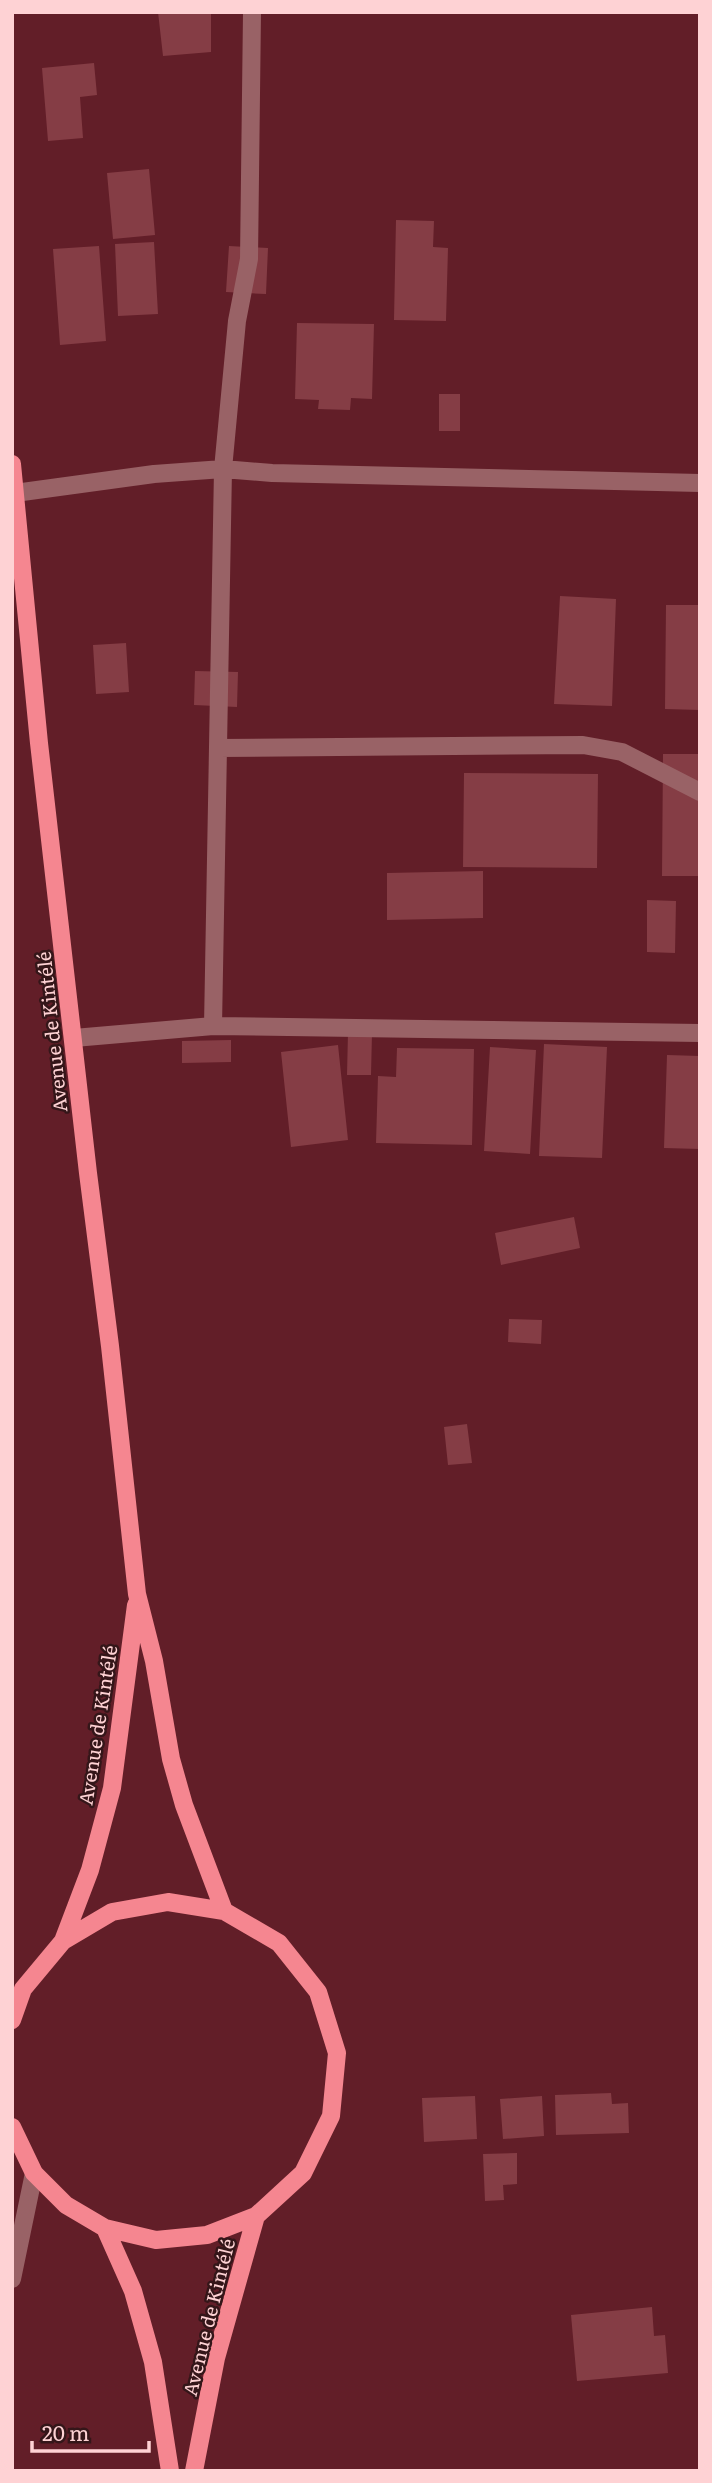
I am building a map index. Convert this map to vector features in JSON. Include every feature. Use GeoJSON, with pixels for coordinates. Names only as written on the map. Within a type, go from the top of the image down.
{"type":"FeatureCollection","features":[{"type":"Feature","properties":{"kind":"main road","name":"Avenue de Kintélé"},"geometry":{"type":"LineString","coordinates":[[12,464],[39,743],[137,1594],[154,1661],[171,1759],[184,1805],[224,1911]]}},
{"type":"Feature","properties":{"kind":"main road","name":"Avenue de Kintélé"},"geometry":{"type":"LineString","coordinates":[[63,1941],[90,1870],[112,1788],[137,1594]]}},
{"type":"Feature","properties":{"kind":"main road","name":"Avenue de Kintélé"},"geometry":{"type":"LineString","coordinates":[[12,2020],[17,1987],[63,1941],[112,1912],[168,1902],[224,1911],[279,1943],[318,1992],[337,2053],[331,2116],[303,2173],[256,2216],[207,2235],[156,2240],[105,2228],[66,2206],[34,2173],[12,2127]]}},
{"type":"Feature","properties":{"kind":"main road","name":"Avenue de Kintélé"},"geometry":{"type":"LineString","coordinates":[[194,2471],[215,2358],[256,2216]]}},
{"type":"Feature","properties":{"kind":"main road","name":"Avenue de Kintélé"},"geometry":{"type":"LineString","coordinates":[[105,2228],[133,2291],[153,2362],[170,2471]]}},
{"type":"Feature","properties":{"kind":"street"},"geometry":{"type":"LineString","coordinates":[[213,1026],[223,469],[237,321],[249,259],[251,12]]}},
{"type":"Feature","properties":{"kind":"street"},"geometry":{"type":"LineString","coordinates":[[15,493],[154,474],[223,469],[272,473],[700,483]]}},
{"type":"Feature","properties":{"kind":"street"},"geometry":{"type":"LineString","coordinates":[[218,748],[583,745],[622,752],[700,792]]}},
{"type":"Feature","properties":{"kind":"street"},"geometry":{"type":"LineString","coordinates":[[74,1038],[213,1026],[700,1032]]}},
{"type":"Feature","properties":{"kind":"street"},"geometry":{"type":"LineString","coordinates":[[12,2279],[34,2173]]}},
{"type":"Feature","properties":{"kind":"building"},"geometry":{"type":"Polygon","coordinates":[[[158,12],[211,12],[211,52],[163,56],[158,12]]]}},
{"type":"Feature","properties":{"kind":"building"},"geometry":{"type":"Polygon","coordinates":[[[94,63],[97,95],[80,97],[83,138],[48,141],[42,68],[94,63]]]}},
{"type":"Feature","properties":{"kind":"building"},"geometry":{"type":"Polygon","coordinates":[[[149,169],[155,235],[113,239],[107,173],[149,169]]]}},
{"type":"Feature","properties":{"kind":"building"},"geometry":{"type":"Polygon","coordinates":[[[396,220],[434,221],[433,247],[448,248],[446,321],[394,320],[396,220]]]}},
{"type":"Feature","properties":{"kind":"building"},"geometry":{"type":"Polygon","coordinates":[[[154,242],[158,314],[118,316],[115,244],[154,242]]]}},
{"type":"Feature","properties":{"kind":"building"},"geometry":{"type":"Polygon","coordinates":[[[99,246],[106,341],[60,345],[53,249],[99,246]]]}},
{"type":"Feature","properties":{"kind":"building"},"geometry":{"type":"Polygon","coordinates":[[[229,246],[268,248],[266,294],[226,292],[229,246]]]}},
{"type":"Feature","properties":{"kind":"building"},"geometry":{"type":"Polygon","coordinates":[[[297,323],[374,324],[372,399],[351,398],[350,410],[318,409],[319,400],[295,399],[297,323]]]}},
{"type":"Feature","properties":{"kind":"building"},"geometry":{"type":"Polygon","coordinates":[[[439,394],[460,394],[460,431],[439,431],[439,394]]]}},
{"type":"Feature","properties":{"kind":"building"},"geometry":{"type":"Polygon","coordinates":[[[560,596],[616,599],[612,706],[554,704],[560,596]]]}},
{"type":"Feature","properties":{"kind":"building"},"geometry":{"type":"Polygon","coordinates":[[[666,605],[700,605],[700,710],[665,709],[666,605]]]}},
{"type":"Feature","properties":{"kind":"building"},"geometry":{"type":"Polygon","coordinates":[[[126,643],[129,692],[96,694],[93,645],[126,643]]]}},
{"type":"Feature","properties":{"kind":"building"},"geometry":{"type":"Polygon","coordinates":[[[195,671],[238,672],[237,707],[194,705],[195,671]]]}},
{"type":"Feature","properties":{"kind":"building"},"geometry":{"type":"Polygon","coordinates":[[[663,754],[700,754],[700,876],[662,876],[663,754]]]}},
{"type":"Feature","properties":{"kind":"building"},"geometry":{"type":"Polygon","coordinates":[[[464,773],[598,774],[597,868],[463,867],[464,773]]]}},
{"type":"Feature","properties":{"kind":"building"},"geometry":{"type":"Polygon","coordinates":[[[483,871],[483,918],[387,920],[387,873],[483,871]]]}},
{"type":"Feature","properties":{"kind":"building"},"geometry":{"type":"Polygon","coordinates":[[[647,900],[676,901],[675,953],[647,952],[647,900]]]}},
{"type":"Feature","properties":{"kind":"building"},"geometry":{"type":"Polygon","coordinates":[[[348,1032],[372,1033],[371,1075],[347,1075],[348,1032]]]}},
{"type":"Feature","properties":{"kind":"building"},"geometry":{"type":"Polygon","coordinates":[[[231,1040],[231,1062],[182,1063],[182,1041],[231,1040]]]}},
{"type":"Feature","properties":{"kind":"building"},"geometry":{"type":"Polygon","coordinates":[[[544,1044],[607,1047],[602,1158],[539,1156],[544,1044]]]}},
{"type":"Feature","properties":{"kind":"building"},"geometry":{"type":"Polygon","coordinates":[[[338,1045],[348,1140],[291,1147],[281,1052],[338,1045]]]}},
{"type":"Feature","properties":{"kind":"building"},"geometry":{"type":"Polygon","coordinates":[[[490,1047],[536,1050],[530,1154],[484,1151],[490,1047]]]}},
{"type":"Feature","properties":{"kind":"building"},"geometry":{"type":"Polygon","coordinates":[[[397,1048],[474,1049],[472,1145],[376,1143],[378,1076],[396,1077],[397,1048]]]}},
{"type":"Feature","properties":{"kind":"building"},"geometry":{"type":"Polygon","coordinates":[[[667,1055],[700,1056],[700,1149],[664,1148],[667,1055]]]}},
{"type":"Feature","properties":{"kind":"building"},"geometry":{"type":"Polygon","coordinates":[[[574,1217],[580,1248],[501,1265],[495,1233],[574,1217]]]}},
{"type":"Feature","properties":{"kind":"building"},"geometry":{"type":"Polygon","coordinates":[[[509,1319],[542,1320],[541,1344],[508,1342],[509,1319]]]}},
{"type":"Feature","properties":{"kind":"building"},"geometry":{"type":"Polygon","coordinates":[[[467,1424],[472,1463],[448,1465],[444,1427],[467,1424]]]}},
{"type":"Feature","properties":{"kind":"building"},"geometry":{"type":"Polygon","coordinates":[[[611,2093],[612,2104],[628,2103],[629,2133],[556,2135],[555,2095],[611,2093]]]}},
{"type":"Feature","properties":{"kind":"building"},"geometry":{"type":"Polygon","coordinates":[[[475,2096],[477,2139],[424,2142],[422,2098],[475,2096]]]}},
{"type":"Feature","properties":{"kind":"building"},"geometry":{"type":"Polygon","coordinates":[[[542,2096],[544,2136],[503,2139],[500,2099],[542,2096]]]}},
{"type":"Feature","properties":{"kind":"building"},"geometry":{"type":"Polygon","coordinates":[[[517,2153],[517,2184],[503,2185],[504,2200],[485,2201],[483,2154],[517,2153]]]}},
{"type":"Feature","properties":{"kind":"building"},"geometry":{"type":"Polygon","coordinates":[[[652,2307],[654,2336],[665,2335],[668,2373],[577,2381],[571,2315],[652,2307]]]}}]}
